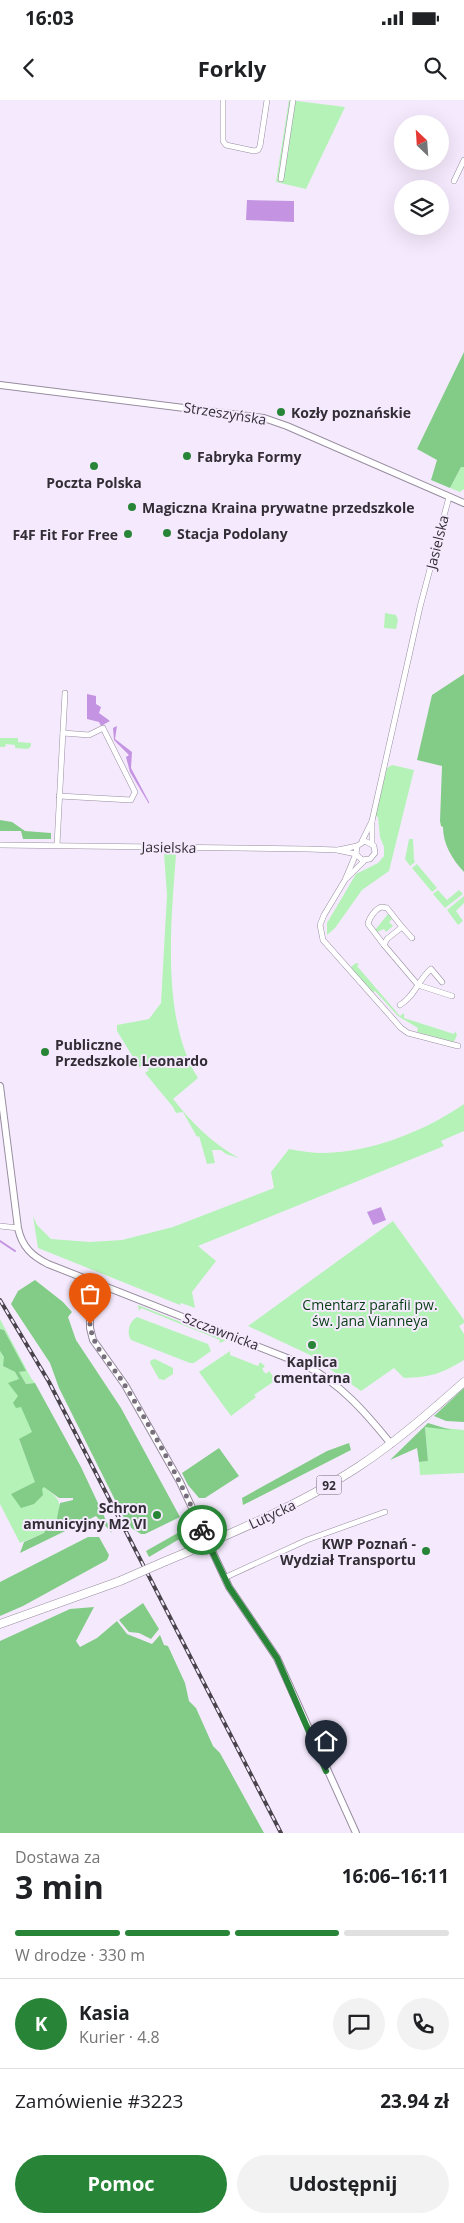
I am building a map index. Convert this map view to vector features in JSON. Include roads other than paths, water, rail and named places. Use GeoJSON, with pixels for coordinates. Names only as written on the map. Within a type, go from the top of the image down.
{"type":"FeatureCollection","features":[{"type":"Feature","properties":{"kind":"main road","name":"Lutycka"},"geometry":{"type":"LineString","coordinates":[[0,1624],[120,1581],[263,1519],[329,1485],[391,1444],[464,1382]]}},
{"type":"Feature","properties":{"kind":"street"},"geometry":{"type":"LineString","coordinates":[[223,100],[223,141],[226,145],[254,151],[258,150],[260,146],[267,100]]}},
{"type":"Feature","properties":{"kind":"street"},"geometry":{"type":"LineString","coordinates":[[281,179],[293,100]]}},
{"type":"Feature","properties":{"kind":"street"},"geometry":{"type":"LineString","coordinates":[[454,181],[464,160]]}},
{"type":"Feature","properties":{"kind":"street","name":"Strzeszyńska"},"geometry":{"type":"LineString","coordinates":[[0,384],[264,418],[287,426],[464,503]]}},
{"type":"Feature","properties":{"kind":"street","name":"Jasielska"},"geometry":{"type":"LineString","coordinates":[[372,844],[372,821],[420,607],[449,496]]}},
{"type":"Feature","properties":{"kind":"street"},"geometry":{"type":"LineString","coordinates":[[57,845],[65,693]]}},
{"type":"Feature","properties":{"kind":"street"},"geometry":{"type":"LineString","coordinates":[[59,796],[131,800],[135,792],[103,728],[89,735],[63,733]]}},
{"type":"Feature","properties":{"kind":"street","name":"Jasielska"},"geometry":{"type":"LineString","coordinates":[[362,841],[372,821]]}},
{"type":"Feature","properties":{"kind":"street"},"geometry":{"type":"LineString","coordinates":[[345,880],[365,860],[372,858],[375,853],[372,844],[362,841],[357,846],[356,854],[345,880],[320,925],[323,940],[401,1028],[408,1033],[458,1046]]}},
{"type":"Feature","properties":{"kind":"street","name":"Jasielska"},"geometry":{"type":"LineString","coordinates":[[0,845],[337,850],[356,854]]}},
{"type":"Feature","properties":{"kind":"street","name":"Jasielska"},"geometry":{"type":"LineString","coordinates":[[337,850],[357,846]]}},
{"type":"Feature","properties":{"kind":"street"},"geometry":{"type":"LineString","coordinates":[[356,854],[365,860]]}},
{"type":"Feature","properties":{"kind":"street"},"geometry":{"type":"LineString","coordinates":[[412,938],[387,908],[377,908],[368,921],[368,924],[418,985],[452,996]]}},
{"type":"Feature","properties":{"kind":"street"},"geometry":{"type":"LineString","coordinates":[[384,944],[387,939],[402,927]]}},
{"type":"Feature","properties":{"kind":"street"},"geometry":{"type":"LineString","coordinates":[[400,1005],[415,993],[418,985],[431,969],[442,982]]}},
{"type":"Feature","properties":{"kind":"street"},"geometry":{"type":"LineString","coordinates":[[0,1086],[18,1228],[0,1226]]}},
{"type":"Feature","properties":{"kind":"street","name":"Szczawnicka"},"geometry":{"type":"LineString","coordinates":[[18,1228],[22,1241],[28,1251],[41,1261],[312,1368],[354,1400],[391,1444]]}},
{"type":"Feature","properties":{"kind":"street"},"geometry":{"type":"LineString","coordinates":[[103,1285],[90,1316],[93,1340],[120,1378],[180,1482],[224,1578],[277,1658],[356,1833]]}},
{"type":"Feature","properties":{"kind":"street"},"geometry":{"type":"LineString","coordinates":[[224,1578],[307,1540],[385,1512]]}},
{"type":"Feature","properties":{"kind":"waterway"},"geometry":{"type":"LineString","coordinates":[[0,1241],[15,1251]]}},
{"type":"Feature","properties":{"kind":"railway"},"geometry":{"type":"LineString","coordinates":[[0,1300],[49,1382],[281,1833]]}},
{"type":"Feature","properties":{"kind":"place","name":"Kozły poznańskie"},"geometry":{"type":"Point","coordinates":[281,412]}},
{"type":"Feature","properties":{"kind":"place","name":"Fabryka Formy"},"geometry":{"type":"Point","coordinates":[187,456]}},
{"type":"Feature","properties":{"kind":"place","name":"Poczta Polska"},"geometry":{"type":"Point","coordinates":[94,466]}},
{"type":"Feature","properties":{"kind":"place","name":"Magiczna Kraina prywatne przedszkole"},"geometry":{"type":"Point","coordinates":[132,507]}},
{"type":"Feature","properties":{"kind":"place","name":"Stacja Podolany"},"geometry":{"type":"Point","coordinates":[167,533]}},
{"type":"Feature","properties":{"kind":"place","name":"F4F Fit For Free"},"geometry":{"type":"Point","coordinates":[128,534]}},
{"type":"Feature","properties":{"kind":"place","name":"Publiczne Przedszkole Leonardo"},"geometry":{"type":"Point","coordinates":[45,1052]}},
{"type":"Feature","properties":{"kind":"place","name":"Kaplica cmentarna"},"geometry":{"type":"Point","coordinates":[312,1345]}},
{"type":"Feature","properties":{"kind":"place","name":"Schron amunicyjny M2 VI"},"geometry":{"type":"Point","coordinates":[157,1515]}},
{"type":"Feature","properties":{"kind":"place","name":"KWP Poznań - Wydział Transportu"},"geometry":{"type":"Point","coordinates":[426,1551]}},
{"type":"Feature","properties":{"kind":"park label","name":"Cmentarz parafii pw. św. Jana Vianneya"},"geometry":{"type":"Point","coordinates":[370,1312]}}]}
